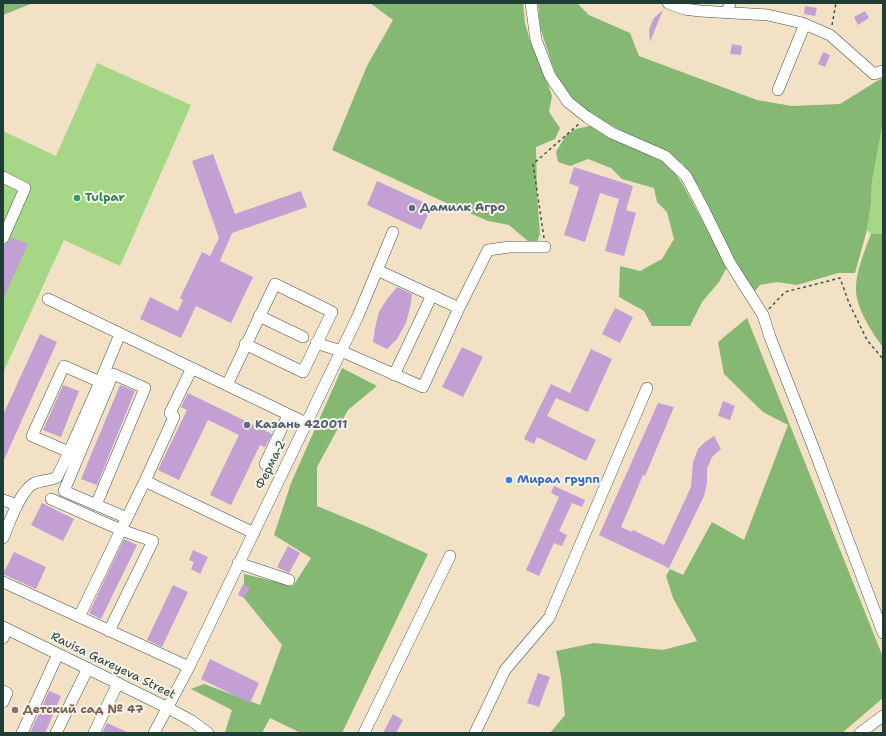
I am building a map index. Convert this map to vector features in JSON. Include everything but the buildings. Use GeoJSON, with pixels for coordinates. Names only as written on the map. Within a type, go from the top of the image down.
{"type":"FeatureCollection","features":[{"type":"Feature","properties":{"kind":"street"},"geometry":{"type":"LineString","coordinates":[[531,3],[536,40],[550,76],[568,102],[587,117],[612,133],[665,156],[686,176],[730,263],[763,315],[770,337],[883,633]]}},
{"type":"Feature","properties":{"kind":"street"},"geometry":{"type":"LineString","coordinates":[[668,3],[700,11],[728,8],[768,15],[805,24],[830,35],[874,74],[883,71]]}},
{"type":"Feature","properties":{"kind":"street"},"geometry":{"type":"LineString","coordinates":[[778,90],[805,24]]}},
{"type":"Feature","properties":{"kind":"street"},"geometry":{"type":"LineString","coordinates":[[3,177],[25,188],[3,238]]}},
{"type":"Feature","properties":{"kind":"street","name":"Ферма-2"},"geometry":{"type":"LineString","coordinates":[[154,733],[189,667],[358,316],[393,232]]}},
{"type":"Feature","properties":{"kind":"street"},"geometry":{"type":"LineString","coordinates":[[316,343],[341,351],[423,388],[459,308],[488,250],[510,247],[545,247]]}},
{"type":"Feature","properties":{"kind":"street"},"geometry":{"type":"LineString","coordinates":[[377,270],[459,308]]}},
{"type":"Feature","properties":{"kind":"street"},"geometry":{"type":"LineString","coordinates":[[227,385],[245,344],[275,284],[332,312],[303,372],[245,344]]}},
{"type":"Feature","properties":{"kind":"street"},"geometry":{"type":"LineString","coordinates":[[394,375],[432,295]]}},
{"type":"Feature","properties":{"kind":"street"},"geometry":{"type":"LineString","coordinates":[[48,299],[306,423]]}},
{"type":"Feature","properties":{"kind":"street"},"geometry":{"type":"LineString","coordinates":[[259,316],[302,337]]}},
{"type":"Feature","properties":{"kind":"street"},"geometry":{"type":"LineString","coordinates":[[3,538],[17,505],[26,490],[34,484],[57,477],[120,334]]}},
{"type":"Feature","properties":{"kind":"street"},"geometry":{"type":"LineString","coordinates":[[68,452],[32,436],[64,366],[100,382]]}},
{"type":"Feature","properties":{"kind":"street"},"geometry":{"type":"LineString","coordinates":[[79,617],[174,417],[170,413],[192,368]]}},
{"type":"Feature","properties":{"kind":"street"},"geometry":{"type":"LineString","coordinates":[[96,504],[145,388],[113,374],[64,491],[127,518]]}},
{"type":"Feature","properties":{"kind":"street"},"geometry":{"type":"LineString","coordinates":[[475,733],[505,670],[549,618],[647,388]]}},
{"type":"Feature","properties":{"kind":"street"},"geometry":{"type":"LineString","coordinates":[[264,464],[288,414]]}},
{"type":"Feature","properties":{"kind":"street"},"geometry":{"type":"LineString","coordinates":[[144,481],[254,533]]}},
{"type":"Feature","properties":{"kind":"street"},"geometry":{"type":"LineString","coordinates":[[3,500],[17,505]]}},
{"type":"Feature","properties":{"kind":"street"},"geometry":{"type":"LineString","coordinates":[[51,500],[121,530],[153,541],[109,631]]}},
{"type":"Feature","properties":{"kind":"street"},"geometry":{"type":"LineString","coordinates":[[364,733],[450,556]]}},
{"type":"Feature","properties":{"kind":"street"},"geometry":{"type":"LineString","coordinates":[[238,563],[289,580]]}},
{"type":"Feature","properties":{"kind":"street"},"geometry":{"type":"LineString","coordinates":[[3,582],[189,667]]}},
{"type":"Feature","properties":{"kind":"street","name":"Rauisa Gareyeva Street"},"geometry":{"type":"LineString","coordinates":[[4,631],[88,668],[168,708],[192,721],[208,733]]}},
{"type":"Feature","properties":{"kind":"street"},"geometry":{"type":"LineString","coordinates":[[22,733],[58,654]]}},
{"type":"Feature","properties":{"kind":"street"},"geometry":{"type":"LineString","coordinates":[[56,733],[88,668]]}},
{"type":"Feature","properties":{"kind":"street"},"geometry":{"type":"LineString","coordinates":[[94,733],[118,683]]}},
{"type":"Feature","properties":{"kind":"street"},"geometry":{"type":"LineString","coordinates":[[3,691],[7,693],[3,702]]}},
{"type":"Feature","properties":{"kind":"street"},"geometry":{"type":"LineString","coordinates":[[860,733],[883,716]]}},
{"type":"Feature","properties":{"kind":"path"},"geometry":{"type":"LineString","coordinates":[[830,35],[836,3]]}},
{"type":"Feature","properties":{"kind":"path"},"geometry":{"type":"LineString","coordinates":[[545,247],[533,164],[587,117]]}},
{"type":"Feature","properties":{"kind":"path"},"geometry":{"type":"LineString","coordinates":[[763,315],[785,292],[840,278],[849,303],[867,340],[883,359]]}},
{"type":"Feature","properties":{"kind":"green space"},"geometry":{"type":"Polygon","coordinates":[[[3,3],[33,3],[3,15],[3,3]]]}},
{"type":"Feature","properties":{"kind":"green space"},"geometry":{"type":"Polygon","coordinates":[[[370,3],[523,3],[525,23],[530,41],[544,72],[552,96],[549,112],[560,128],[555,139],[536,147],[537,195],[540,234],[535,247],[509,225],[488,221],[332,150],[367,66],[393,20],[370,3]]]}},
{"type":"Feature","properties":{"kind":"green space"},"geometry":{"type":"Polygon","coordinates":[[[538,3],[577,3],[589,15],[630,33],[639,56],[757,100],[792,106],[840,104],[883,78],[883,122],[872,181],[871,203],[867,230],[855,273],[838,273],[797,285],[777,282],[760,285],[754,292],[735,261],[699,187],[683,164],[648,143],[599,120],[570,96],[558,80],[540,27],[538,3]]]}},
{"type":"Feature","properties":{"kind":"green space","name":"Tulpar"},"geometry":{"type":"Polygon","coordinates":[[[97,63],[191,105],[120,266],[64,240],[3,373],[3,131],[56,156],[97,63]]]}},
{"type":"Feature","properties":{"kind":"green space"},"geometry":{"type":"Polygon","coordinates":[[[883,122],[883,234],[871,234],[867,230],[871,203],[872,181],[883,122]]]}},
{"type":"Feature","properties":{"kind":"green space"},"geometry":{"type":"Polygon","coordinates":[[[593,125],[671,166],[683,185],[727,267],[719,282],[702,302],[690,326],[652,326],[644,311],[619,297],[620,266],[640,271],[662,259],[674,239],[667,212],[657,202],[654,188],[622,179],[611,168],[588,159],[570,166],[558,162],[556,152],[566,135],[576,129],[593,125]]]}},
{"type":"Feature","properties":{"kind":"green space"},"geometry":{"type":"Polygon","coordinates":[[[871,234],[883,234],[883,347],[865,319],[856,295],[856,281],[859,268],[871,234]]]}},
{"type":"Feature","properties":{"kind":"green space"},"geometry":{"type":"Polygon","coordinates":[[[747,318],[883,657],[883,698],[842,733],[550,733],[565,715],[561,676],[556,651],[594,643],[663,650],[697,641],[673,598],[666,576],[670,569],[683,575],[712,522],[744,540],[788,425],[763,412],[724,374],[718,342],[747,318]]]}},
{"type":"Feature","properties":{"kind":"green space"},"geometry":{"type":"Polygon","coordinates":[[[342,368],[377,386],[348,410],[317,467],[317,506],[428,554],[342,733],[301,733],[270,718],[262,733],[226,733],[225,732],[232,710],[191,689],[204,684],[260,705],[282,645],[244,598],[244,574],[293,586],[311,558],[274,535],[291,483],[342,368]]]}},
{"type":"Feature","properties":{"kind":"place","name":"Tulpar"},"geometry":{"type":"Point","coordinates":[77,198]}},
{"type":"Feature","properties":{"kind":"place","name":"Дамилк Агро"},"geometry":{"type":"Point","coordinates":[412,208]}},
{"type":"Feature","properties":{"kind":"place","name":"Казань 420011"},"geometry":{"type":"Point","coordinates":[247,425]}},
{"type":"Feature","properties":{"kind":"place","name":"Мирал групп"},"geometry":{"type":"Point","coordinates":[509,480]}},
{"type":"Feature","properties":{"kind":"place","name":"Детский сад № 47"},"geometry":{"type":"Point","coordinates":[15,710]}}]}
